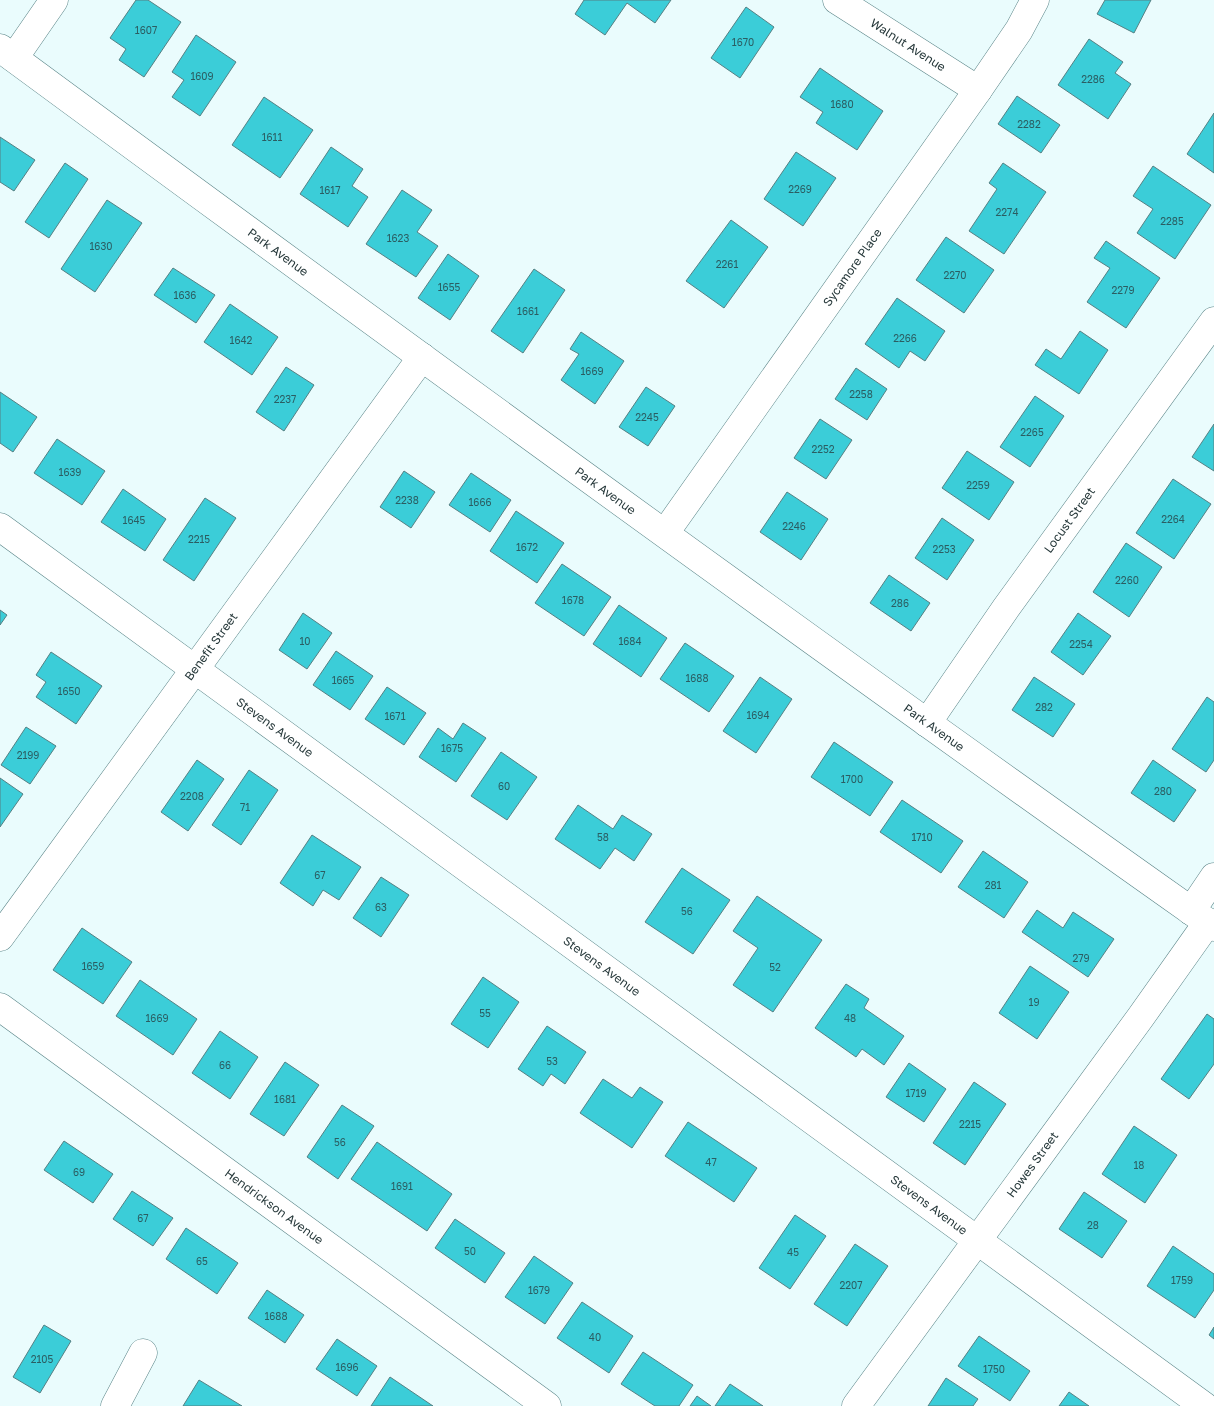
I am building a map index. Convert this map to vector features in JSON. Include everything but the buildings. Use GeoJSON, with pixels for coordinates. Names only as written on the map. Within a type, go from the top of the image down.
{"type":"FeatureCollection","features":[{"type":"Feature","properties":{"kind":"street"},"geometry":{"type":"LineString","coordinates":[[7,53],[54,0]]}},
{"type":"Feature","properties":{"kind":"street","name":"Walnut Avenue"},"geometry":{"type":"LineString","coordinates":[[837,0],[978,90]]}},
{"type":"Feature","properties":{"kind":"street","name":"Sycamore Place"},"geometry":{"type":"LineString","coordinates":[[665,533],[978,90],[1019,30],[1035,0]]}},
{"type":"Feature","properties":{"kind":"street","name":"Park Avenue"},"geometry":{"type":"LineString","coordinates":[[7,53],[927,723],[1204,920]]}},
{"type":"Feature","properties":{"kind":"street","name":"Locust Street"},"geometry":{"type":"LineString","coordinates":[[927,723],[1006,608],[1214,321]]}},
{"type":"Feature","properties":{"kind":"street","name":"Benefit Street"},"geometry":{"type":"LineString","coordinates":[[0,937],[422,356]]}},
{"type":"Feature","properties":{"kind":"street","name":"Stevens Avenue"},"geometry":{"type":"LineString","coordinates":[[0,527],[1204,1406]]}},
{"type":"Feature","properties":{"kind":"street","name":"Howes Street"},"geometry":{"type":"LineString","coordinates":[[856,1406],[1140,1018],[1204,920],[1214,877]]}},
{"type":"Feature","properties":{"kind":"street","name":"Hendrickson Avenue"},"geometry":{"type":"LineString","coordinates":[[0,1007],[547,1406]]}},
{"type":"Feature","properties":{"kind":"street"},"geometry":{"type":"LineString","coordinates":[[115,1406],[143,1353]]}}]}
